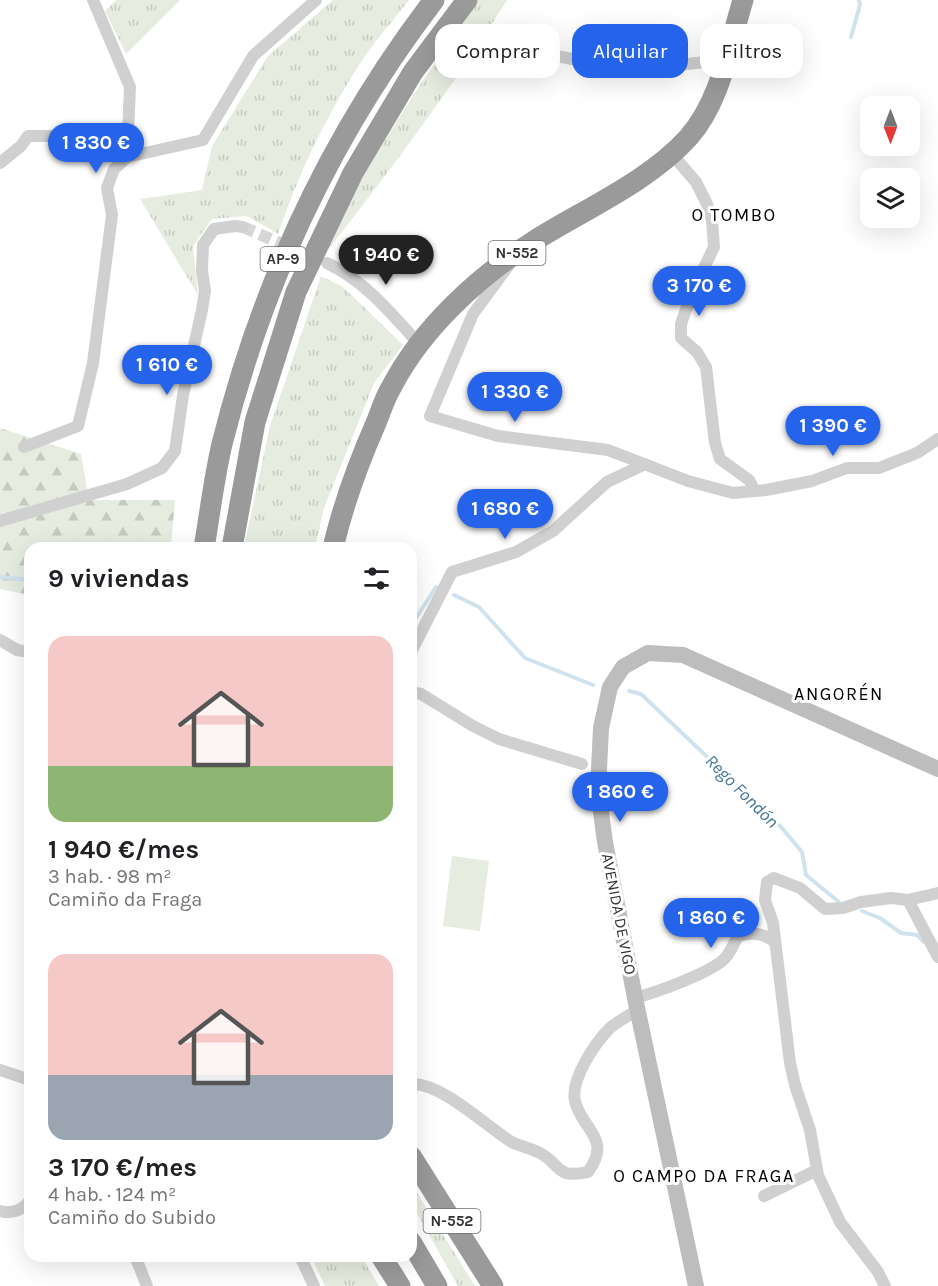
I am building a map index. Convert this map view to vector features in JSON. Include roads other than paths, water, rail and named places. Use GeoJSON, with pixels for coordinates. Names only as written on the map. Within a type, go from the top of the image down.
{"type":"FeatureCollection","features":[{"type":"Feature","properties":{"kind":"highway","name":"AP-9"},"geometry":{"type":"LineString","coordinates":[[205,542],[221,446],[253,336],[294,232],[345,132],[397,48],[434,0]]}},
{"type":"Feature","properties":{"kind":"highway","name":"AP-9"},"geometry":{"type":"LineString","coordinates":[[233,542],[255,422],[296,292],[353,173],[413,72],[467,0]]}},
{"type":"Feature","properties":{"kind":"highway","name":"N-552"},"geometry":{"type":"LineString","coordinates":[[736,24],[743,0]]}},
{"type":"Feature","properties":{"kind":"highway","name":"N-552"},"geometry":{"type":"LineString","coordinates":[[335,542],[347,496],[379,415],[392,385],[419,344],[463,295],[532,242],[654,169],[689,137],[714,97],[720,78]]}},
{"type":"Feature","properties":{"kind":"highway","name":"N-552"},"geometry":{"type":"LineString","coordinates":[[417,1166],[493,1286]]}},
{"type":"Feature","properties":{"kind":"highway"},"geometry":{"type":"LineString","coordinates":[[417,1252],[437,1286]]}},
{"type":"Feature","properties":{"kind":"highway"},"geometry":{"type":"LineString","coordinates":[[385,1262],[400,1286]]}},
{"type":"Feature","properties":{"kind":"main road","name":"AVENIDA DE VIGO"},"geometry":{"type":"LineString","coordinates":[[696,1286],[606,851],[598,790],[601,728],[610,687],[623,668],[648,653],[682,655],[938,769]]}},
{"type":"Feature","properties":{"kind":"street"},"geometry":{"type":"LineString","coordinates":[[93,0],[130,87],[127,157]]}},
{"type":"Feature","properties":{"kind":"street"},"geometry":{"type":"LineString","coordinates":[[24,447],[78,426],[93,363],[112,215],[107,188],[114,169],[127,157],[203,140],[253,56],[316,0]]}},
{"type":"Feature","properties":{"kind":"street"},"geometry":{"type":"LineString","coordinates":[[560,57],[629,70],[700,63]]}},
{"type":"Feature","properties":{"kind":"street"},"geometry":{"type":"LineString","coordinates":[[0,163],[21,146],[28,136],[55,136],[110,154],[127,157]]}},
{"type":"Feature","properties":{"kind":"street"},"geometry":{"type":"LineString","coordinates":[[671,153],[696,182],[707,204],[712,220],[714,247],[691,295],[681,324],[681,338],[697,352],[706,367],[715,443],[720,459],[750,480],[755,490]]}},
{"type":"Feature","properties":{"kind":"street"},"geometry":{"type":"LineString","coordinates":[[0,521],[127,484],[162,468],[175,451],[183,395],[202,310],[205,291],[201,271],[203,244],[214,229],[243,227]]}},
{"type":"Feature","properties":{"kind":"street"},"geometry":{"type":"LineString","coordinates":[[516,254],[473,314],[430,416],[498,436],[608,450],[688,480],[733,493],[812,481],[847,468],[879,468],[917,453],[938,439]]}},
{"type":"Feature","properties":{"kind":"street"},"geometry":{"type":"LineString","coordinates":[[327,263],[346,272],[367,289],[419,344]]}},
{"type":"Feature","properties":{"kind":"street"},"geometry":{"type":"LineString","coordinates":[[417,640],[452,572],[516,552],[553,531],[607,482],[645,464]]}},
{"type":"Feature","properties":{"kind":"street"},"geometry":{"type":"LineString","coordinates":[[0,640],[17,650],[24,651]]}},
{"type":"Feature","properties":{"kind":"street"},"geometry":{"type":"LineString","coordinates":[[417,693],[499,739],[582,764]]}},
{"type":"Feature","properties":{"kind":"street"},"geometry":{"type":"LineString","coordinates":[[885,1286],[878,1272],[840,1222],[817,1170],[810,1130],[790,1063],[773,923],[765,900],[766,882],[774,878],[800,888],[825,909],[843,908],[861,902],[891,898],[908,900],[938,893]]}},
{"type":"Feature","properties":{"kind":"street"},"geometry":{"type":"LineString","coordinates":[[908,900],[938,957]]}},
{"type":"Feature","properties":{"kind":"street"},"geometry":{"type":"LineString","coordinates":[[417,1084],[448,1096],[512,1142],[542,1154],[560,1171],[575,1175],[588,1172],[596,1160],[596,1138],[575,1103],[573,1089],[590,1053],[611,1027],[636,1004],[649,994],[694,976],[725,958],[738,936],[753,932],[774,941]]}},
{"type":"Feature","properties":{"kind":"street"},"geometry":{"type":"LineString","coordinates":[[0,1070],[24,1078]]}},
{"type":"Feature","properties":{"kind":"street"},"geometry":{"type":"LineString","coordinates":[[764,1196],[817,1170]]}},
{"type":"Feature","properties":{"kind":"street"},"geometry":{"type":"LineString","coordinates":[[0,1211],[15,1212],[24,1208]]}},
{"type":"Feature","properties":{"kind":"street"},"geometry":{"type":"LineString","coordinates":[[137,1262],[147,1286]]}},
{"type":"Feature","properties":{"kind":"street"},"geometry":{"type":"LineString","coordinates":[[303,1262],[314,1286]]}},
{"type":"Feature","properties":{"kind":"waterway"},"geometry":{"type":"LineString","coordinates":[[851,37],[860,5],[859,0]]}},
{"type":"Feature","properties":{"kind":"waterway","name":"Rego Fondón"},"geometry":{"type":"LineString","coordinates":[[0,577],[24,579]]}},
{"type":"Feature","properties":{"kind":"waterway","name":"Rego Fondón"},"geometry":{"type":"LineString","coordinates":[[417,617],[436,587]]}},
{"type":"Feature","properties":{"kind":"waterway","name":"Rego Fondón"},"geometry":{"type":"LineString","coordinates":[[454,595],[479,607],[525,658],[593,685]]}},
{"type":"Feature","properties":{"kind":"waterway","name":"Rego Fondón"},"geometry":{"type":"LineString","coordinates":[[629,691],[641,694],[782,828],[802,852],[806,875],[839,902]]}},
{"type":"Feature","properties":{"kind":"waterway","name":"Rego Fondón"},"geometry":{"type":"LineString","coordinates":[[862,911],[880,918],[901,933],[917,935],[924,942]]}},
{"type":"Feature","properties":{"kind":"tunnel"},"geometry":{"type":"LineString","coordinates":[[243,227],[317,259]]}},
{"type":"Feature","properties":{"kind":"district","name":"O TOMBO"},"geometry":{"type":"Point","coordinates":[734,215]}},
{"type":"Feature","properties":{"kind":"district","name":"ANGORÉN"},"geometry":{"type":"Point","coordinates":[839,694]}},
{"type":"Feature","properties":{"kind":"district","name":"O CAMPO DA FRAGA"},"geometry":{"type":"Point","coordinates":[704,1176]}}]}
